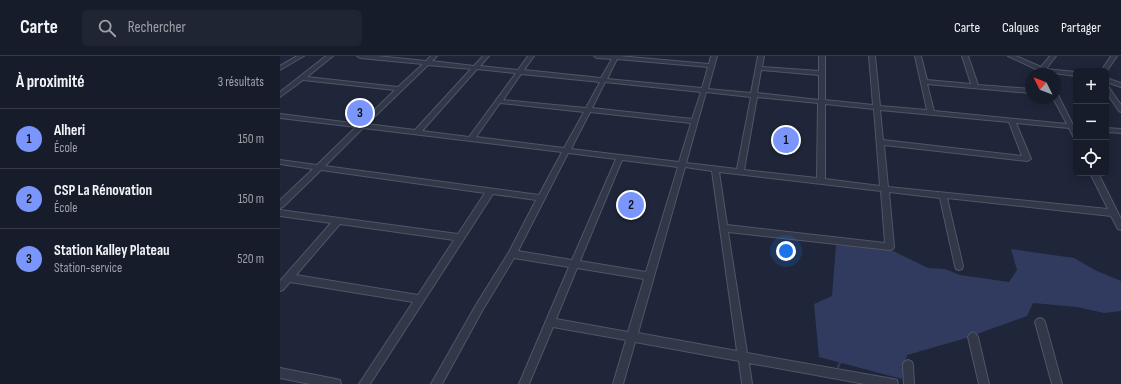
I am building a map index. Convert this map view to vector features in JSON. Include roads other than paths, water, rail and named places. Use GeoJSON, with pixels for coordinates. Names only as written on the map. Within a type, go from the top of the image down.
{"type":"FeatureCollection","features":[{"type":"Feature","properties":{"kind":"street"},"geometry":{"type":"LineString","coordinates":[[280,68],[301,56]]}},
{"type":"Feature","properties":{"kind":"street"},"geometry":{"type":"LineString","coordinates":[[280,95],[330,56]]}},
{"type":"Feature","properties":{"kind":"street"},"geometry":{"type":"LineString","coordinates":[[360,56],[1073,127]]}},
{"type":"Feature","properties":{"kind":"street"},"geometry":{"type":"LineString","coordinates":[[280,205],[434,56]]}},
{"type":"Feature","properties":{"kind":"street"},"geometry":{"type":"LineString","coordinates":[[417,132],[486,56]]}},
{"type":"Feature","properties":{"kind":"street"},"geometry":{"type":"LineString","coordinates":[[470,139],[532,56]]}},
{"type":"Feature","properties":{"kind":"street"},"geometry":{"type":"LineString","coordinates":[[597,56],[711,66]]}},
{"type":"Feature","properties":{"kind":"street"},"geometry":{"type":"LineString","coordinates":[[618,384],[714,56]]}},
{"type":"Feature","properties":{"kind":"street"},"geometry":{"type":"LineString","coordinates":[[740,172],[761,56]]}},
{"type":"Feature","properties":{"kind":"street"},"geometry":{"type":"LineString","coordinates":[[821,182],[822,56]]}},
{"type":"Feature","properties":{"kind":"street"},"geometry":{"type":"LineString","coordinates":[[724,228],[890,248],[872,56]]}},
{"type":"Feature","properties":{"kind":"street"},"geometry":{"type":"LineString","coordinates":[[918,56],[930,113]]}},
{"type":"Feature","properties":{"kind":"street"},"geometry":{"type":"LineString","coordinates":[[965,56],[975,86]]}},
{"type":"Feature","properties":{"kind":"street"},"geometry":{"type":"LineString","coordinates":[[1012,56],[1035,68]]}},
{"type":"Feature","properties":{"kind":"street"},"geometry":{"type":"LineString","coordinates":[[1046,68],[1053,56]]}},
{"type":"Feature","properties":{"kind":"street"},"geometry":{"type":"LineString","coordinates":[[1106,68],[1114,56]]}},
{"type":"Feature","properties":{"kind":"street"},"geometry":{"type":"LineString","coordinates":[[436,384],[479,308],[512,254],[615,57]]}},
{"type":"Feature","properties":{"kind":"street"},"geometry":{"type":"LineString","coordinates":[[759,68],[822,73]]}},
{"type":"Feature","properties":{"kind":"street"},"geometry":{"type":"LineString","coordinates":[[1061,73],[1073,74]]}},
{"type":"Feature","properties":{"kind":"street"},"geometry":{"type":"LineString","coordinates":[[301,78],[401,89]]}},
{"type":"Feature","properties":{"kind":"street"},"geometry":{"type":"LineString","coordinates":[[1109,81],[1121,85]]}},
{"type":"Feature","properties":{"kind":"street"},"geometry":{"type":"LineString","coordinates":[[924,82],[1025,90]]}},
{"type":"Feature","properties":{"kind":"street"},"geometry":{"type":"LineString","coordinates":[[1109,92],[1121,110]]}},
{"type":"Feature","properties":{"kind":"street"},"geometry":{"type":"LineString","coordinates":[[499,101],[695,121]]}},
{"type":"Feature","properties":{"kind":"street"},"geometry":{"type":"LineString","coordinates":[[1060,104],[1073,125]]}},
{"type":"Feature","properties":{"kind":"street"},"geometry":{"type":"LineString","coordinates":[[280,116],[821,182],[1114,214]]}},
{"type":"Feature","properties":{"kind":"street"},"geometry":{"type":"LineString","coordinates":[[880,142],[1027,159],[1012,122]]}},
{"type":"Feature","properties":{"kind":"street"},"geometry":{"type":"LineString","coordinates":[[1109,130],[1121,131]]}},
{"type":"Feature","properties":{"kind":"street"},"geometry":{"type":"LineString","coordinates":[[524,384],[620,157]]}},
{"type":"Feature","properties":{"kind":"street"},"geometry":{"type":"LineString","coordinates":[[280,162],[541,198]]}},
{"type":"Feature","properties":{"kind":"street"},"geometry":{"type":"LineString","coordinates":[[715,169],[747,384]]}},
{"type":"Feature","properties":{"kind":"street"},"geometry":{"type":"LineString","coordinates":[[1095,176],[1121,227]]}},
{"type":"Feature","properties":{"kind":"street"},"geometry":{"type":"LineString","coordinates":[[364,384],[490,192]]}},
{"type":"Feature","properties":{"kind":"street"},"geometry":{"type":"LineString","coordinates":[[943,196],[959,266]]}},
{"type":"Feature","properties":{"kind":"street"},"geometry":{"type":"LineString","coordinates":[[280,213],[460,238]]}},
{"type":"Feature","properties":{"kind":"street"},"geometry":{"type":"LineString","coordinates":[[280,287],[338,221]]}},
{"type":"Feature","properties":{"kind":"street"},"geometry":{"type":"LineString","coordinates":[[512,254],[650,276]]}},
{"type":"Feature","properties":{"kind":"street"},"geometry":{"type":"LineString","coordinates":[[288,278],[420,299]]}},
{"type":"Feature","properties":{"kind":"street"},"geometry":{"type":"LineString","coordinates":[[550,322],[632,336],[742,358],[893,384]]}},
{"type":"Feature","properties":{"kind":"street"},"geometry":{"type":"LineString","coordinates":[[1040,322],[1057,384]]}},
{"type":"Feature","properties":{"kind":"street"},"geometry":{"type":"LineString","coordinates":[[973,337],[984,384]]}},
{"type":"Feature","properties":{"kind":"street"},"geometry":{"type":"LineString","coordinates":[[908,365],[909,384]]}},
{"type":"Feature","properties":{"kind":"street"},"geometry":{"type":"LineString","coordinates":[[280,373],[336,384]]}},
{"type":"Feature","properties":{"kind":"water"},"geometry":{"type":"Polygon","coordinates":[[[836,245],[891,250],[928,268],[945,269],[960,275],[1009,282],[1017,270],[1011,249],[1074,258],[1097,271],[1121,281],[1121,311],[1104,313],[1077,307],[1033,303],[1027,316],[963,339],[907,355],[902,379],[819,357],[814,304],[832,296],[836,245]]]}},
{"type":"Feature","properties":{"kind":"waterway"},"geometry":{"type":"LineString","coordinates":[[838,367],[841,361]]}},
{"type":"Feature","properties":{"kind":"place","name":"Station Kalley Plateau"},"geometry":{"type":"Point","coordinates":[360,113]}},
{"type":"Feature","properties":{"kind":"place","name":"Alheri"},"geometry":{"type":"Point","coordinates":[786,140]}},
{"type":"Feature","properties":{"kind":"place","name":"CSP La Rénovation"},"geometry":{"type":"Point","coordinates":[631,205]}}]}
